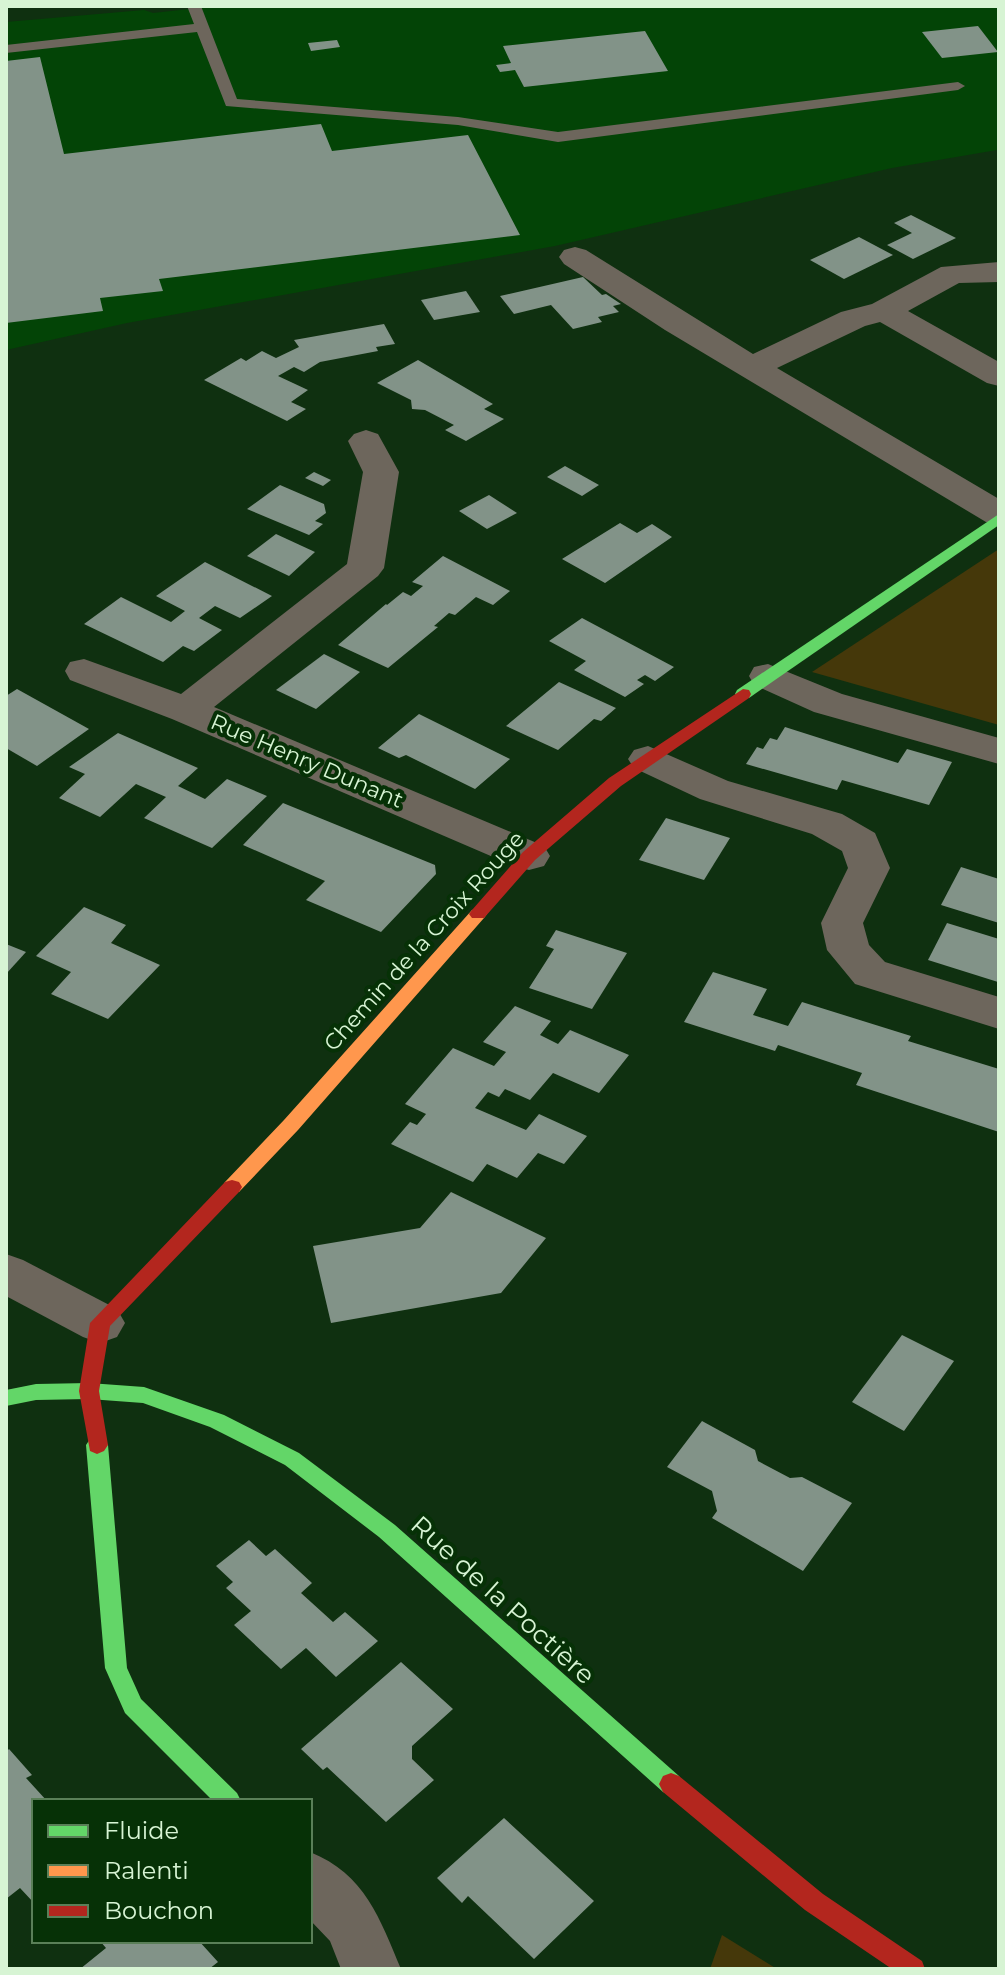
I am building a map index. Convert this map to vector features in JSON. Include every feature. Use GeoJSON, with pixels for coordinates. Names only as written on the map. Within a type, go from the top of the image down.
{"type":"FeatureCollection","features":[{"type":"Feature","properties":{"kind":"street"},"geometry":{"type":"LineString","coordinates":[[575,257],[677,323],[999,516]]}},
{"type":"Feature","properties":{"kind":"street"},"geometry":{"type":"LineString","coordinates":[[753,367],[853,319],[884,311],[952,274],[999,272]]}},
{"type":"Feature","properties":{"kind":"street"},"geometry":{"type":"LineString","coordinates":[[884,311],[999,376]]}},
{"type":"Feature","properties":{"kind":"street"},"geometry":{"type":"LineString","coordinates":[[186,710],[365,568],[381,472],[366,441]]}},
{"type":"Feature","properties":{"kind":"street","name":"Chemin de la Croix Rouge"},"geometry":{"type":"LineString","coordinates":[[100,1323],[291,1125],[529,856],[615,782],[999,516]]}},
{"type":"Feature","properties":{"kind":"street","name":"Rue Henry Dunant"},"geometry":{"type":"LineString","coordinates":[[84,671],[186,710],[529,856]]}},
{"type":"Feature","properties":{"kind":"street"},"geometry":{"type":"LineString","coordinates":[[768,676],[828,703],[999,751]]}},
{"type":"Feature","properties":{"kind":"street"},"geometry":{"type":"LineString","coordinates":[[648,759],[714,790],[827,824],[860,843],[869,868],[842,923],[849,950],[870,973],[999,1013]]}},
{"type":"Feature","properties":{"kind":"street"},"geometry":{"type":"LineString","coordinates":[[6,1273],[100,1323],[89,1391],[95,1419],[102,1534],[116,1668],[133,1706],[227,1799]]}},
{"type":"Feature","properties":{"kind":"street","name":"Rue de la Poctière"},"geometry":{"type":"LineString","coordinates":[[6,1398],[36,1392],[89,1391],[144,1395],[217,1421],[292,1459],[387,1531],[707,1816],[814,1902],[913,1969]]}},
{"type":"Feature","properties":{"kind":"street"},"geometry":{"type":"LineString","coordinates":[[312,1882],[352,1922],[371,1969]]}},
{"type":"Feature","properties":{"kind":"lane"},"geometry":{"type":"LineString","coordinates":[[194,6],[231,103],[458,121],[558,137],[958,86]]}},
{"type":"Feature","properties":{"kind":"lane"},"geometry":{"type":"LineString","coordinates":[[6,49],[203,27]]}},
{"type":"Feature","properties":{"kind":"shaded area"},"geometry":{"type":"Polygon","coordinates":[[[217,6],[999,6],[999,144],[997,150],[892,168],[555,246],[127,323],[6,350],[6,22],[217,6]]]}},
{"type":"Feature","properties":{"kind":"shaded area"},"geometry":{"type":"Polygon","coordinates":[[[999,549],[999,725],[812,672],[999,549]]]}},
{"type":"Feature","properties":{"kind":"shaded area"},"geometry":{"type":"Polygon","coordinates":[[[722,1935],[777,1969],[710,1969],[722,1935]]]}},
{"type":"Feature","properties":{"kind":"building"},"geometry":{"type":"Polygon","coordinates":[[[978,26],[998,52],[942,58],[922,32],[978,26]]]}},
{"type":"Feature","properties":{"kind":"building"},"geometry":{"type":"Polygon","coordinates":[[[645,31],[668,71],[524,87],[515,70],[500,72],[496,65],[511,63],[503,46],[645,31]]]}},
{"type":"Feature","properties":{"kind":"building"},"geometry":{"type":"Polygon","coordinates":[[[337,40],[340,47],[311,51],[308,43],[337,40]]]}},
{"type":"Feature","properties":{"kind":"building"},"geometry":{"type":"Polygon","coordinates":[[[40,57],[64,154],[321,124],[332,151],[468,135],[520,235],[159,279],[163,291],[100,298],[103,311],[6,323],[6,61],[40,57]]]}},
{"type":"Feature","properties":{"kind":"building"},"geometry":{"type":"Polygon","coordinates":[[[911,215],[956,238],[913,259],[887,245],[912,233],[894,223],[911,215]]]}},
{"type":"Feature","properties":{"kind":"building"},"geometry":{"type":"Polygon","coordinates":[[[859,237],[893,255],[844,279],[810,260],[859,237]]]}},
{"type":"Feature","properties":{"kind":"building"},"geometry":{"type":"Polygon","coordinates":[[[583,277],[602,295],[606,294],[621,304],[613,306],[619,312],[598,317],[602,322],[573,329],[551,305],[514,314],[500,296],[583,277]]]}},
{"type":"Feature","properties":{"kind":"building"},"geometry":{"type":"Polygon","coordinates":[[[466,291],[480,312],[434,320],[421,300],[466,291]]]}},
{"type":"Feature","properties":{"kind":"building"},"geometry":{"type":"Polygon","coordinates":[[[384,324],[395,344],[376,347],[378,351],[320,362],[304,372],[294,367],[278,376],[308,390],[291,402],[306,409],[287,421],[204,380],[241,358],[246,361],[262,351],[276,358],[299,347],[294,340],[384,324]]]}},
{"type":"Feature","properties":{"kind":"building"},"geometry":{"type":"Polygon","coordinates":[[[418,360],[493,404],[484,409],[504,419],[466,441],[445,430],[454,425],[425,410],[412,409],[411,400],[377,383],[418,360]]]}},
{"type":"Feature","properties":{"kind":"building"},"geometry":{"type":"Polygon","coordinates":[[[565,466],[599,485],[582,496],[547,477],[565,466]]]}},
{"type":"Feature","properties":{"kind":"building"},"geometry":{"type":"Polygon","coordinates":[[[314,472],[331,480],[323,486],[305,478],[314,472]]]}},
{"type":"Feature","properties":{"kind":"building"},"geometry":{"type":"Polygon","coordinates":[[[280,485],[324,504],[326,513],[315,521],[323,524],[309,535],[247,509],[280,485]]]}},
{"type":"Feature","properties":{"kind":"building"},"geometry":{"type":"Polygon","coordinates":[[[489,495],[517,513],[487,529],[459,511],[489,495]]]}},
{"type":"Feature","properties":{"kind":"building"},"geometry":{"type":"Polygon","coordinates":[[[620,523],[637,533],[652,524],[672,537],[605,583],[562,559],[620,523]]]}},
{"type":"Feature","properties":{"kind":"building"},"geometry":{"type":"Polygon","coordinates":[[[276,534],[315,552],[289,576],[247,556],[276,534]]]}},
{"type":"Feature","properties":{"kind":"building"},"geometry":{"type":"Polygon","coordinates":[[[443,556],[510,591],[493,605],[476,597],[455,615],[449,613],[434,626],[438,627],[388,668],[338,645],[403,592],[411,596],[423,586],[412,582],[443,556]]]}},
{"type":"Feature","properties":{"kind":"building"},"geometry":{"type":"Polygon","coordinates":[[[205,562],[272,596],[240,618],[215,606],[199,618],[222,630],[194,651],[183,646],[163,662],[84,624],[121,597],[171,622],[185,611],[156,596],[205,562]]]}},
{"type":"Feature","properties":{"kind":"building"},"geometry":{"type":"Polygon","coordinates":[[[582,618],[674,667],[655,681],[645,675],[637,680],[644,684],[625,697],[574,670],[586,661],[549,641],[582,618]]]}},
{"type":"Feature","properties":{"kind":"building"},"geometry":{"type":"Polygon","coordinates":[[[324,654],[360,672],[316,709],[276,690],[324,654]]]}},
{"type":"Feature","properties":{"kind":"building"},"geometry":{"type":"Polygon","coordinates":[[[559,682],[616,708],[601,721],[594,719],[558,750],[506,726],[559,682]]]}},
{"type":"Feature","properties":{"kind":"building"},"geometry":{"type":"Polygon","coordinates":[[[17,689],[89,729],[37,766],[6,748],[6,696],[17,689]]]}},
{"type":"Feature","properties":{"kind":"building"},"geometry":{"type":"Polygon","coordinates":[[[419,714],[510,759],[475,789],[406,755],[399,758],[378,748],[419,714]]]}},
{"type":"Feature","properties":{"kind":"building"},"geometry":{"type":"Polygon","coordinates":[[[785,727],[898,763],[907,749],[952,762],[929,805],[842,780],[837,790],[746,764],[757,747],[763,749],[770,738],[777,740],[785,727]]]}},
{"type":"Feature","properties":{"kind":"building"},"geometry":{"type":"Polygon","coordinates":[[[118,733],[198,768],[178,786],[205,799],[227,779],[267,796],[212,848],[144,818],[166,797],[136,784],[100,817],[59,798],[85,774],[69,767],[118,733]]]}},
{"type":"Feature","properties":{"kind":"building"},"geometry":{"type":"Polygon","coordinates":[[[283,803],[435,865],[436,874],[381,932],[306,900],[325,881],[243,845],[283,803]]]}},
{"type":"Feature","properties":{"kind":"building"},"geometry":{"type":"Polygon","coordinates":[[[666,818],[730,838],[704,880],[639,860],[666,818]]]}},
{"type":"Feature","properties":{"kind":"building"},"geometry":{"type":"Polygon","coordinates":[[[961,867],[999,879],[999,923],[941,905],[961,867]]]}},
{"type":"Feature","properties":{"kind":"building"},"geometry":{"type":"Polygon","coordinates":[[[84,907],[126,925],[111,943],[160,965],[108,1019],[51,994],[71,972],[36,956],[84,907]]]}},
{"type":"Feature","properties":{"kind":"building"},"geometry":{"type":"Polygon","coordinates":[[[947,923],[999,939],[998,982],[928,960],[947,923]]]}},
{"type":"Feature","properties":{"kind":"building"},"geometry":{"type":"Polygon","coordinates":[[[556,930],[627,953],[592,1009],[529,988],[554,949],[546,946],[556,930]]]}},
{"type":"Feature","properties":{"kind":"building"},"geometry":{"type":"Polygon","coordinates":[[[6,944],[26,952],[6,974],[6,944]]]}},
{"type":"Feature","properties":{"kind":"building"},"geometry":{"type":"Polygon","coordinates":[[[713,972],[767,989],[753,1015],[788,1026],[802,1002],[911,1036],[908,1041],[999,1069],[999,1132],[856,1085],[862,1073],[778,1045],[775,1051],[684,1022],[713,972]]]}},
{"type":"Feature","properties":{"kind":"building"},"geometry":{"type":"Polygon","coordinates":[[[515,1006],[551,1021],[540,1035],[558,1044],[570,1030],[629,1055],[599,1093],[553,1073],[530,1100],[505,1089],[499,1097],[488,1092],[475,1108],[526,1130],[539,1114],[587,1136],[564,1164],[538,1153],[517,1178],[487,1164],[473,1182],[391,1144],[410,1122],[417,1125],[426,1114],[405,1104],[453,1048],[494,1066],[506,1052],[483,1042],[515,1006]]]}},
{"type":"Feature","properties":{"kind":"building"},"geometry":{"type":"Polygon","coordinates":[[[451,1192],[546,1238],[501,1293],[331,1323],[313,1246],[420,1228],[451,1192]]]}},
{"type":"Feature","properties":{"kind":"building"},"geometry":{"type":"Polygon","coordinates":[[[902,1335],[954,1361],[904,1431],[852,1402],[902,1335]]]}},
{"type":"Feature","properties":{"kind":"building"},"geometry":{"type":"Polygon","coordinates":[[[702,1421],[755,1450],[758,1461],[790,1478],[802,1477],[852,1503],[803,1571],[712,1518],[717,1511],[712,1491],[667,1467],[702,1421]]]}},
{"type":"Feature","properties":{"kind":"building"},"geometry":{"type":"Polygon","coordinates":[[[249,1540],[266,1556],[275,1549],[312,1583],[301,1593],[333,1622],[345,1612],[378,1641],[336,1677],[306,1648],[281,1669],[234,1625],[251,1611],[226,1588],[233,1582],[216,1566],[249,1540]]]}},
{"type":"Feature","properties":{"kind":"building"},"geometry":{"type":"Polygon","coordinates":[[[401,1662],[453,1709],[412,1746],[412,1759],[434,1780],[386,1822],[327,1767],[323,1770],[301,1749],[401,1662]]]}},
{"type":"Feature","properties":{"kind":"building"},"geometry":{"type":"Polygon","coordinates":[[[9,1749],[32,1775],[26,1778],[45,1799],[32,1799],[32,1901],[20,1888],[6,1899],[6,1752],[9,1749]]]}},
{"type":"Feature","properties":{"kind":"building"},"geometry":{"type":"Polygon","coordinates":[[[504,1818],[594,1901],[534,1959],[468,1896],[462,1903],[437,1878],[504,1818]]]}},
{"type":"Feature","properties":{"kind":"building"},"geometry":{"type":"Polygon","coordinates":[[[102,1943],[201,1943],[218,1962],[209,1969],[80,1969],[106,1948],[102,1943]]]}},
{"type":"Feature","properties":{"kind":"traffic: fast"},"geometry":{"type":"LineString","coordinates":[[743,694],[999,518]]}},
{"type":"Feature","properties":{"kind":"traffic: fast"},"geometry":{"type":"LineString","coordinates":[[6,1398],[36,1392],[89,1391],[144,1395],[217,1421],[292,1459],[387,1531],[671,1784]]}},
{"type":"Feature","properties":{"kind":"traffic: fast"},"geometry":{"type":"LineString","coordinates":[[97,1445],[116,1668],[133,1706],[227,1799]]}},
{"type":"Feature","properties":{"kind":"traffic: slow"},"geometry":{"type":"LineString","coordinates":[[232,1187],[478,914]]}},
{"type":"Feature","properties":{"kind":"traffic: jam"},"geometry":{"type":"LineString","coordinates":[[478,914],[529,856],[615,782],[743,694]]}},
{"type":"Feature","properties":{"kind":"traffic: jam"},"geometry":{"type":"LineString","coordinates":[[97,1445],[89,1391],[100,1323],[232,1187]]}},
{"type":"Feature","properties":{"kind":"traffic: jam"},"geometry":{"type":"LineString","coordinates":[[671,1784],[814,1902],[913,1969]]}}]}
